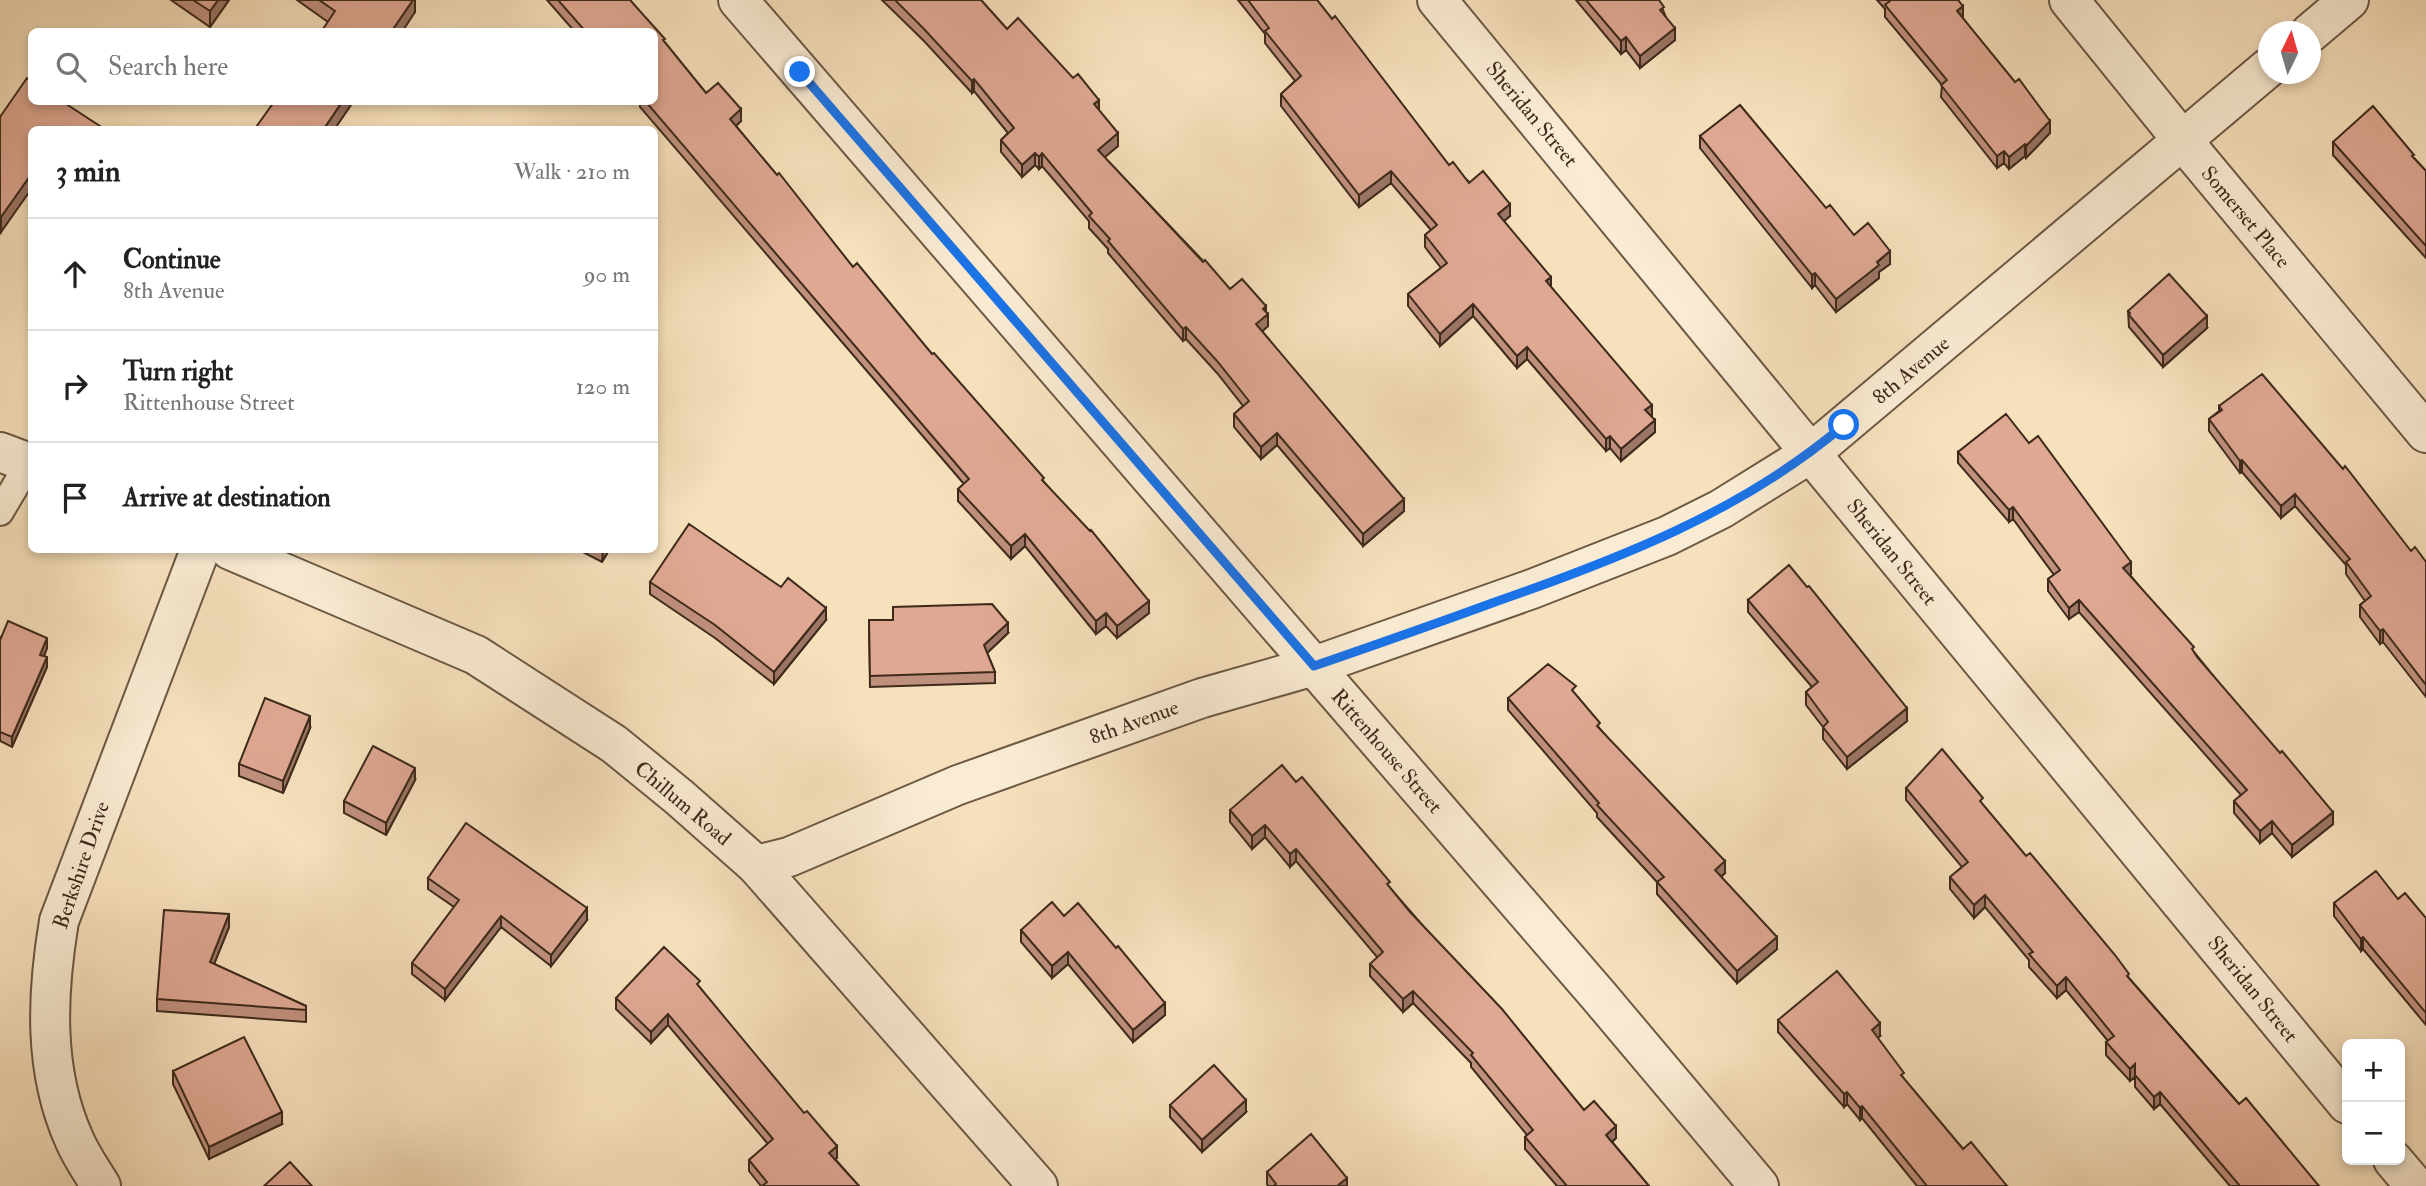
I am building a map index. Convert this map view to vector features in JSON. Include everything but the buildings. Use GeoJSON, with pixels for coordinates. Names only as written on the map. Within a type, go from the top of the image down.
{"type":"FeatureCollection","features":[{"type":"Feature","properties":{"kind":"street","name":"Rittenhouse Street"},"geometry":{"type":"LineString","coordinates":[[738,0],[1589,984],[1759,1186]]}},
{"type":"Feature","properties":{"kind":"street","name":"Sheridan Street"},"geometry":{"type":"LineString","coordinates":[[1437,0],[2345,1102]]}},
{"type":"Feature","properties":{"kind":"street","name":"Somerset Place"},"geometry":{"type":"LineString","coordinates":[[2068,0],[2426,433]]}},
{"type":"Feature","properties":{"kind":"street"},"geometry":{"type":"LineString","coordinates":[[2321,24],[2349,0]]}},
{"type":"Feature","properties":{"kind":"street","name":"8th Avenue"},"geometry":{"type":"LineString","coordinates":[[756,865],[789,857],[958,785],[1202,698],[1314,666],[1544,585],[1656,541],[1721,509],[1811,453],[2258,77]]}},
{"type":"Feature","properties":{"kind":"street","name":"Berkshire Drive"},"geometry":{"type":"LineString","coordinates":[[101,1186],[74,1140],[58,1089],[51,1052],[51,970],[59,921],[199,553]]}},
{"type":"Feature","properties":{"kind":"street","name":"Chillum Road"},"geometry":{"type":"LineString","coordinates":[[237,553],[475,655],[614,744],[756,865],[1038,1186]]}},
{"type":"Feature","properties":{"kind":"street"},"geometry":{"type":"LineString","coordinates":[[2397,1165],[2415,1186]]}},
{"type":"Feature","properties":{"kind":"lane"},"geometry":{"type":"LineString","coordinates":[[0,512],[20,460]]}},
{"type":"Feature","properties":{"kind":"route"},"geometry":{"type":"LineString","coordinates":[[800,72],[1314,666],[1602,564],[1667,536],[1721,509],[1811,453],[1844,425]]}}]}
